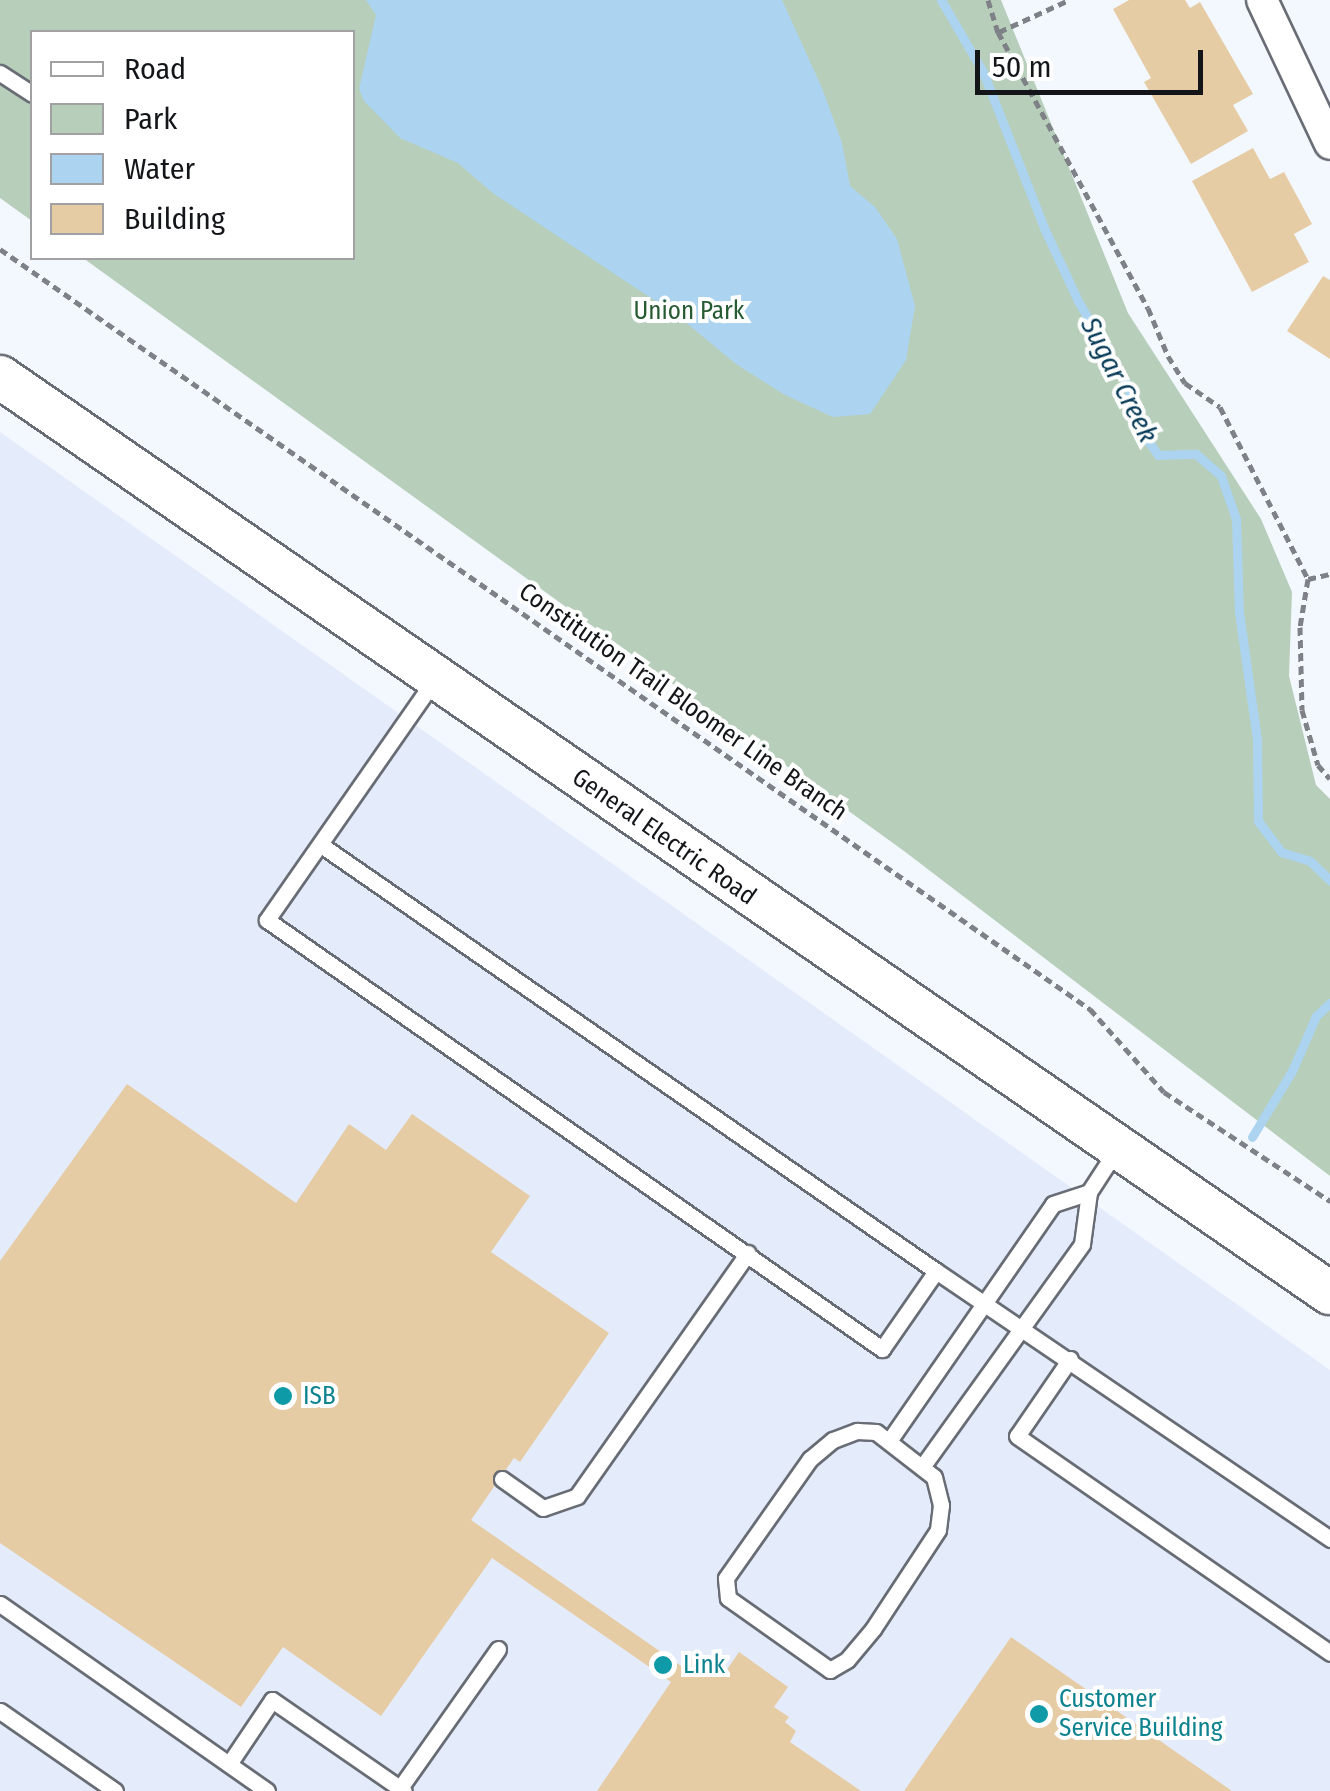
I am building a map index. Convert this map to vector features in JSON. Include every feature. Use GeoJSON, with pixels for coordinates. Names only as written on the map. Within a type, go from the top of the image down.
{"type":"FeatureCollection","features":[{"type":"Feature","properties":{"kind":"main road","name":"General Electric Road"},"geometry":{"type":"LineString","coordinates":[[0,377],[1330,1293]]}},
{"type":"Feature","properties":{"kind":"street"},"geometry":{"type":"LineString","coordinates":[[1262,0],[1330,144]]}},
{"type":"Feature","properties":{"kind":"lane"},"geometry":{"type":"LineString","coordinates":[[0,73],[30,93]]}},
{"type":"Feature","properties":{"kind":"lane"},"geometry":{"type":"LineString","coordinates":[[435,679],[268,920],[882,1350],[936,1271]]}},
{"type":"Feature","properties":{"kind":"lane"},"geometry":{"type":"LineString","coordinates":[[321,845],[1330,1540]]}},
{"type":"Feature","properties":{"kind":"lane"},"geometry":{"type":"LineString","coordinates":[[922,1467],[1082,1244],[1088,1192],[1117,1149]]}},
{"type":"Feature","properties":{"kind":"lane"},"geometry":{"type":"LineString","coordinates":[[890,1442],[1053,1204],[1088,1192]]}},
{"type":"Feature","properties":{"kind":"lane"},"geometry":{"type":"LineString","coordinates":[[502,1479],[543,1508],[577,1496],[748,1254]]}},
{"type":"Feature","properties":{"kind":"lane"},"geometry":{"type":"LineString","coordinates":[[1070,1359],[1017,1436],[1330,1652]]}},
{"type":"Feature","properties":{"kind":"lane"},"geometry":{"type":"LineString","coordinates":[[857,1430],[876,1432],[922,1467],[934,1477],[941,1505],[938,1530],[848,1660],[830,1670],[728,1598],[726,1578],[810,1459],[833,1440],[857,1430]]}},
{"type":"Feature","properties":{"kind":"lane"},"geometry":{"type":"LineString","coordinates":[[0,1604],[268,1791]]}},
{"type":"Feature","properties":{"kind":"lane"},"geometry":{"type":"LineString","coordinates":[[229,1764],[272,1700],[402,1790],[498,1648]]}},
{"type":"Feature","properties":{"kind":"lane"},"geometry":{"type":"LineString","coordinates":[[0,1712],[116,1791]]}},
{"type":"Feature","properties":{"kind":"path"},"geometry":{"type":"LineString","coordinates":[[988,0],[998,32],[1148,308],[1168,356],[1185,383],[1220,407],[1308,579],[1300,626],[1302,710],[1318,765],[1330,779]]}},
{"type":"Feature","properties":{"kind":"path"},"geometry":{"type":"LineString","coordinates":[[998,32],[1069,0]]}},
{"type":"Feature","properties":{"kind":"path","name":"Constitution Trail Bloomer Line Branch"},"geometry":{"type":"LineString","coordinates":[[0,249],[1090,1009],[1164,1092],[1330,1201]]}},
{"type":"Feature","properties":{"kind":"path"},"geometry":{"type":"LineString","coordinates":[[1308,579],[1330,574]]}},
{"type":"Feature","properties":{"kind":"shaded area"},"geometry":{"type":"Polygon","coordinates":[[[0,432],[1330,1370],[1330,1791],[0,1791],[0,432]]]}},
{"type":"Feature","properties":{"kind":"green space","name":"Union Park"},"geometry":{"type":"Polygon","coordinates":[[[0,0],[1001,0],[1128,313],[1261,519],[1292,592],[1289,676],[1316,785],[1330,799],[1330,1176],[904,851],[86,260],[355,260],[355,30],[30,30],[30,220],[0,198],[0,0]]]}},
{"type":"Feature","properties":{"kind":"water"},"geometry":{"type":"Polygon","coordinates":[[[366,0],[782,0],[822,88],[842,143],[850,186],[875,207],[897,239],[915,306],[906,360],[870,414],[833,417],[785,395],[736,364],[678,316],[494,194],[458,163],[400,138],[364,101],[359,89],[376,15],[366,0]]]}},
{"type":"Feature","properties":{"kind":"building"},"geometry":{"type":"Polygon","coordinates":[[[1129,0],[1185,0],[1190,8],[1200,2],[1253,94],[1233,105],[1248,131],[1191,164],[1144,82],[1151,78],[1113,9],[1129,0]]]}},
{"type":"Feature","properties":{"kind":"building"},"geometry":{"type":"Polygon","coordinates":[[[1253,148],[1270,179],[1284,172],[1312,224],[1294,234],[1309,262],[1252,292],[1192,181],[1253,148]]]}},
{"type":"Feature","properties":{"kind":"building"},"geometry":{"type":"Polygon","coordinates":[[[1323,276],[1330,280],[1330,359],[1287,331],[1323,276]]]}},
{"type":"Feature","properties":{"kind":"building","name":"ISB"},"geometry":{"type":"Polygon","coordinates":[[[127,1084],[296,1203],[349,1124],[386,1150],[412,1114],[530,1196],[491,1252],[609,1333],[520,1462],[514,1458],[471,1520],[684,1668],[692,1658],[706,1668],[711,1662],[726,1671],[739,1652],[788,1687],[774,1707],[789,1717],[785,1722],[796,1731],[790,1742],[861,1791],[597,1791],[671,1682],[492,1558],[381,1716],[283,1647],[241,1707],[0,1543],[0,1261],[127,1084]]]}},
{"type":"Feature","properties":{"kind":"building","name":"Customer Service Building"},"geometry":{"type":"Polygon","coordinates":[[[1011,1637],[1232,1791],[904,1791],[1011,1637]]]}},
{"type":"Feature","properties":{"kind":"waterway","name":"Sugar Creek"},"geometry":{"type":"LineString","coordinates":[[941,0],[983,72],[1044,228],[1078,301],[1129,388],[1135,423],[1158,455],[1196,454],[1221,476],[1236,519],[1239,612],[1257,740],[1258,821],[1281,852],[1310,861],[1330,880]]}},
{"type":"Feature","properties":{"kind":"waterway","name":"Sugar Creek"},"geometry":{"type":"LineString","coordinates":[[1252,1137],[1292,1071],[1316,1016],[1330,1003]]}},
{"type":"Feature","properties":{"kind":"place","name":"ISB"},"geometry":{"type":"Point","coordinates":[283,1396]}},
{"type":"Feature","properties":{"kind":"place","name":"Link"},"geometry":{"type":"Point","coordinates":[663,1665]}},
{"type":"Feature","properties":{"kind":"place","name":"Customer Service Building"},"geometry":{"type":"Point","coordinates":[1039,1714]}}]}
